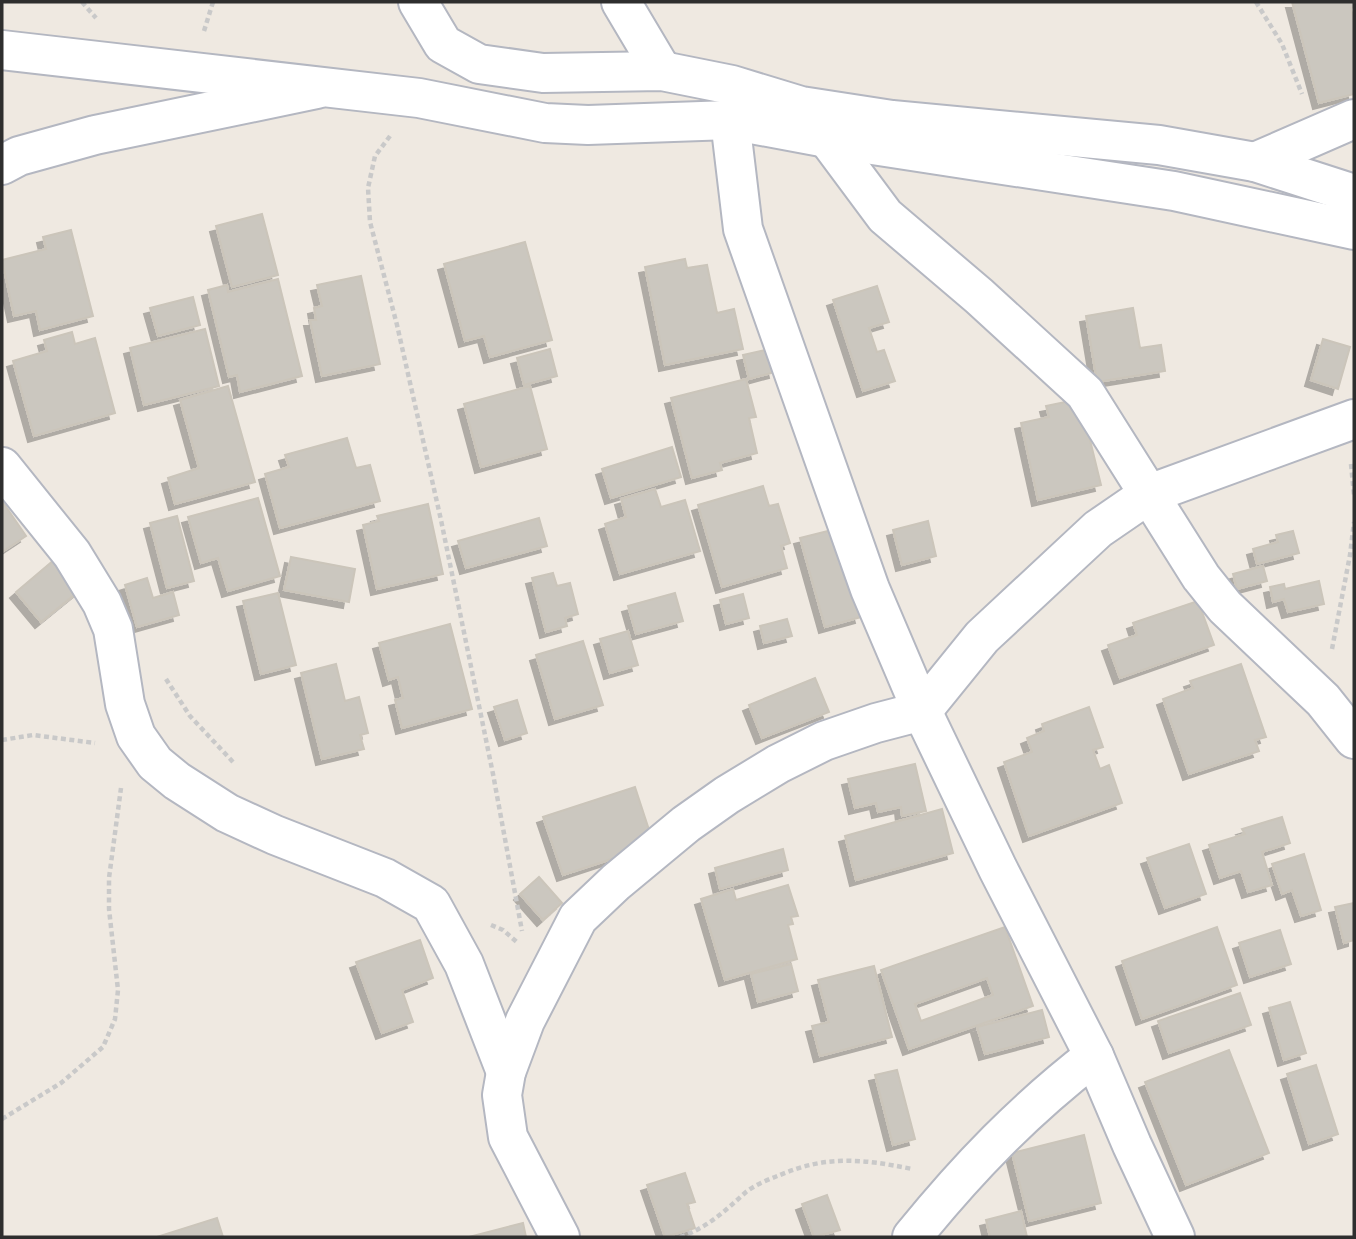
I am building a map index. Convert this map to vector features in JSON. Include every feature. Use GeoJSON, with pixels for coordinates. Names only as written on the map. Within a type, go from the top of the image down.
{"type":"FeatureCollection","features":[{"type":"Feature","properties":{"kind":"street"},"geometry":{"type":"LineString","coordinates":[[418,2],[443,44],[479,64],[543,73],[662,71],[732,85],[802,106],[892,120],[1159,145],[1255,162],[1354,194]]}},
{"type":"Feature","properties":{"kind":"street"},"geometry":{"type":"LineString","coordinates":[[621,2],[662,71]]}},
{"type":"Feature","properties":{"kind":"street"},"geometry":{"type":"LineString","coordinates":[[2,50],[419,98],[545,123],[588,125],[730,120],[827,138],[1174,191],[1354,230]]}},
{"type":"Feature","properties":{"kind":"street"},"geometry":{"type":"LineString","coordinates":[[2,165],[19,156],[95,135],[323,88]]}},
{"type":"Feature","properties":{"kind":"street"},"geometry":{"type":"LineString","coordinates":[[1255,162],[1354,119]]}},
{"type":"Feature","properties":{"kind":"street"},"geometry":{"type":"LineString","coordinates":[[730,120],[743,229],[870,589],[922,711],[998,869],[1094,1056],[1175,1237]]}},
{"type":"Feature","properties":{"kind":"street"},"geometry":{"type":"LineString","coordinates":[[827,138],[885,216],[979,296],[1085,393],[1201,577],[1225,607],[1323,700],[1354,739]]}},
{"type":"Feature","properties":{"kind":"street"},"geometry":{"type":"LineString","coordinates":[[560,1237],[508,1137],[502,1095],[506,1072],[525,1021],[578,918],[616,882],[727,794],[824,741],[922,711],[991,628],[1098,529],[1149,494],[1354,419]]}},
{"type":"Feature","properties":{"kind":"street"},"geometry":{"type":"LineString","coordinates":[[2,467],[72,554],[102,603],[113,629],[125,704],[136,736],[155,762],[177,781],[227,813],[385,878],[431,904],[464,964],[506,1072]]}},
{"type":"Feature","properties":{"kind":"street"},"geometry":{"type":"LineString","coordinates":[[912,1237],[989,1148],[1048,1091],[1094,1056]]}},
{"type":"Feature","properties":{"kind":"path"},"geometry":{"type":"LineString","coordinates":[[1256,2],[1282,44],[1316,135]]}},
{"type":"Feature","properties":{"kind":"path"},"geometry":{"type":"LineString","coordinates":[[419,98],[375,156],[368,187],[370,222],[397,325],[441,520],[491,762],[525,949]]}},
{"type":"Feature","properties":{"kind":"path"},"geometry":{"type":"LineString","coordinates":[[1323,700],[1354,522]]}},
{"type":"Feature","properties":{"kind":"path"},"geometry":{"type":"LineString","coordinates":[[163,674],[190,716],[235,765]]}},
{"type":"Feature","properties":{"kind":"path"},"geometry":{"type":"LineString","coordinates":[[2,740],[33,735],[128,747],[155,762]]}},
{"type":"Feature","properties":{"kind":"path"},"geometry":{"type":"LineString","coordinates":[[2,1119],[61,1083],[103,1047],[115,1019],[118,990],[109,909],[110,878],[122,782]]}},
{"type":"Feature","properties":{"kind":"path"},"geometry":{"type":"LineString","coordinates":[[680,1237],[710,1224],[748,1190],[803,1165],[842,1159],[877,1162],[960,1181]]}},
{"type":"Feature","properties":{"kind":"building"},"geometry":{"type":"Polygon","coordinates":[[[1292,2],[1354,2],[1354,7],[1351,8],[1354,22],[1354,94],[1319,103],[1292,2]]]}},
{"type":"Feature","properties":{"kind":"building"},"geometry":{"type":"Polygon","coordinates":[[[262,214],[278,275],[232,287],[216,226],[262,214]]]}},
{"type":"Feature","properties":{"kind":"building"},"geometry":{"type":"Polygon","coordinates":[[[71,230],[93,316],[40,330],[36,311],[14,316],[2,260],[46,249],[43,237],[71,230]]]}},
{"type":"Feature","properties":{"kind":"building"},"geometry":{"type":"Polygon","coordinates":[[[525,242],[552,340],[490,357],[484,336],[465,341],[444,264],[525,242]]]}},
{"type":"Feature","properties":{"kind":"building"},"geometry":{"type":"Polygon","coordinates":[[[685,259],[687,268],[707,265],[717,313],[734,309],[743,349],[665,365],[645,267],[685,259]]]}},
{"type":"Feature","properties":{"kind":"building"},"geometry":{"type":"Polygon","coordinates":[[[361,276],[380,364],[322,376],[310,320],[316,320],[314,308],[322,306],[317,285],[361,276]]]}},
{"type":"Feature","properties":{"kind":"building"},"geometry":{"type":"Polygon","coordinates":[[[278,279],[302,376],[240,392],[237,375],[229,377],[208,290],[227,285],[228,292],[278,279]]]}},
{"type":"Feature","properties":{"kind":"building"},"geometry":{"type":"Polygon","coordinates":[[[877,286],[889,322],[869,328],[877,352],[884,350],[895,381],[863,391],[833,300],[877,286]]]}},
{"type":"Feature","properties":{"kind":"building"},"geometry":{"type":"Polygon","coordinates":[[[193,297],[200,325],[158,336],[150,308],[193,297]]]}},
{"type":"Feature","properties":{"kind":"building"},"geometry":{"type":"Polygon","coordinates":[[[1133,308],[1140,348],[1161,345],[1165,371],[1097,382],[1086,316],[1133,308]]]}},
{"type":"Feature","properties":{"kind":"building"},"geometry":{"type":"Polygon","coordinates":[[[205,329],[219,386],[144,405],[130,348],[205,329]]]}},
{"type":"Feature","properties":{"kind":"building"},"geometry":{"type":"Polygon","coordinates":[[[72,332],[75,344],[95,338],[115,413],[34,436],[13,361],[47,351],[44,340],[72,332]]]}},
{"type":"Feature","properties":{"kind":"building"},"geometry":{"type":"Polygon","coordinates":[[[1323,339],[1350,347],[1338,389],[1311,380],[1323,339]]]}},
{"type":"Feature","properties":{"kind":"building"},"geometry":{"type":"Polygon","coordinates":[[[550,349],[557,376],[524,385],[517,358],[550,349]]]}},
{"type":"Feature","properties":{"kind":"building"},"geometry":{"type":"Polygon","coordinates":[[[770,349],[775,372],[749,379],[743,355],[770,349]]]}},
{"type":"Feature","properties":{"kind":"building"},"geometry":{"type":"Polygon","coordinates":[[[746,379],[756,417],[749,418],[757,453],[720,463],[722,470],[692,478],[671,398],[746,379]]]}},
{"type":"Feature","properties":{"kind":"building"},"geometry":{"type":"Polygon","coordinates":[[[228,386],[255,482],[175,504],[168,478],[199,468],[180,400],[228,386]]]}},
{"type":"Feature","properties":{"kind":"building"},"geometry":{"type":"Polygon","coordinates":[[[530,386],[547,449],[481,467],[464,404],[530,386]]]}},
{"type":"Feature","properties":{"kind":"building"},"geometry":{"type":"Polygon","coordinates":[[[1080,399],[1101,485],[1038,500],[1021,423],[1049,417],[1046,406],[1080,399]]]}},
{"type":"Feature","properties":{"kind":"building"},"geometry":{"type":"Polygon","coordinates":[[[347,438],[356,468],[370,465],[380,501],[280,528],[265,474],[289,467],[285,455],[347,438]]]}},
{"type":"Feature","properties":{"kind":"building"},"geometry":{"type":"Polygon","coordinates":[[[672,447],[681,477],[611,498],[602,469],[672,447]]]}},
{"type":"Feature","properties":{"kind":"building"},"geometry":{"type":"Polygon","coordinates":[[[763,486],[769,506],[778,504],[790,543],[781,546],[787,568],[722,587],[698,505],[763,486]]]}},
{"type":"Feature","properties":{"kind":"building"},"geometry":{"type":"Polygon","coordinates":[[[655,489],[661,507],[685,500],[700,551],[620,574],[605,524],[626,517],[621,499],[655,489]]]}},
{"type":"Feature","properties":{"kind":"building"},"geometry":{"type":"Polygon","coordinates":[[[258,498],[280,576],[228,591],[218,558],[201,563],[188,517],[258,498]]]}},
{"type":"Feature","properties":{"kind":"building"},"geometry":{"type":"Polygon","coordinates":[[[2,501],[26,536],[2,552],[2,501]]]}},
{"type":"Feature","properties":{"kind":"building"},"geometry":{"type":"Polygon","coordinates":[[[428,504],[443,574],[377,589],[363,525],[379,521],[377,516],[428,504]]]}},
{"type":"Feature","properties":{"kind":"building"},"geometry":{"type":"Polygon","coordinates":[[[177,516],[194,581],[167,588],[150,523],[177,516]]]}},
{"type":"Feature","properties":{"kind":"building"},"geometry":{"type":"Polygon","coordinates":[[[539,518],[547,546],[466,568],[458,541],[539,518]]]}},
{"type":"Feature","properties":{"kind":"building"},"geometry":{"type":"Polygon","coordinates":[[[928,521],[936,556],[902,565],[893,530],[928,521]]]}},
{"type":"Feature","properties":{"kind":"building"},"geometry":{"type":"Polygon","coordinates":[[[836,529],[861,617],[825,627],[800,538],[836,529]]]}},
{"type":"Feature","properties":{"kind":"building"},"geometry":{"type":"Polygon","coordinates":[[[1293,531],[1299,553],[1257,564],[1253,549],[1278,542],[1276,535],[1293,531]]]}},
{"type":"Feature","properties":{"kind":"building"},"geometry":{"type":"Polygon","coordinates":[[[291,557],[355,569],[349,602],[284,590],[291,557]]]}},
{"type":"Feature","properties":{"kind":"building"},"geometry":{"type":"Polygon","coordinates":[[[54,560],[79,591],[41,622],[16,592],[54,560]]]}},
{"type":"Feature","properties":{"kind":"building"},"geometry":{"type":"Polygon","coordinates":[[[1263,566],[1267,581],[1237,589],[1233,574],[1263,566]]]}},
{"type":"Feature","properties":{"kind":"building"},"geometry":{"type":"Polygon","coordinates":[[[553,573],[557,586],[570,583],[578,614],[565,618],[567,626],[546,632],[532,578],[553,573]]]}},
{"type":"Feature","properties":{"kind":"building"},"geometry":{"type":"Polygon","coordinates":[[[147,578],[153,598],[173,592],[179,615],[137,627],[125,585],[147,578]]]}},
{"type":"Feature","properties":{"kind":"building"},"geometry":{"type":"Polygon","coordinates":[[[1319,581],[1324,604],[1288,612],[1284,599],[1273,602],[1270,587],[1284,584],[1285,589],[1319,581]]]}},
{"type":"Feature","properties":{"kind":"building"},"geometry":{"type":"Polygon","coordinates":[[[278,593],[296,665],[261,674],[243,601],[278,593]]]}},
{"type":"Feature","properties":{"kind":"building"},"geometry":{"type":"Polygon","coordinates":[[[675,593],[683,621],[636,634],[628,606],[675,593]]]}},
{"type":"Feature","properties":{"kind":"building"},"geometry":{"type":"Polygon","coordinates":[[[743,594],[749,618],[726,624],[720,600],[743,594]]]}},
{"type":"Feature","properties":{"kind":"building"},"geometry":{"type":"Polygon","coordinates":[[[1198,601],[1214,645],[1120,678],[1108,645],[1137,635],[1133,623],[1198,601]]]}},
{"type":"Feature","properties":{"kind":"building"},"geometry":{"type":"Polygon","coordinates":[[[787,619],[792,636],[764,643],[760,626],[787,619]]]}},
{"type":"Feature","properties":{"kind":"building"},"geometry":{"type":"Polygon","coordinates":[[[450,624],[472,709],[402,728],[395,700],[403,698],[398,677],[389,680],[379,643],[450,624]]]}},
{"type":"Feature","properties":{"kind":"building"},"geometry":{"type":"Polygon","coordinates":[[[628,631],[638,665],[610,673],[600,639],[628,631]]]}},
{"type":"Feature","properties":{"kind":"building"},"geometry":{"type":"Polygon","coordinates":[[[583,641],[603,705],[555,719],[536,655],[583,641]]]}},
{"type":"Feature","properties":{"kind":"building"},"geometry":{"type":"Polygon","coordinates":[[[336,664],[345,701],[359,697],[368,733],[360,735],[364,749],[322,759],[301,673],[336,664]]]}},
{"type":"Feature","properties":{"kind":"building"},"geometry":{"type":"Polygon","coordinates":[[[1241,664],[1266,737],[1255,740],[1259,751],[1189,774],[1163,699],[1193,688],[1190,681],[1241,664]]]}},
{"type":"Feature","properties":{"kind":"building"},"geometry":{"type":"Polygon","coordinates":[[[815,678],[829,712],[762,738],[749,705],[815,678]]]}},
{"type":"Feature","properties":{"kind":"building"},"geometry":{"type":"Polygon","coordinates":[[[517,700],[527,733],[505,740],[494,707],[517,700]]]}},
{"type":"Feature","properties":{"kind":"building"},"geometry":{"type":"Polygon","coordinates":[[[1089,707],[1103,747],[1093,750],[1100,769],[1109,765],[1122,803],[1029,836],[1004,762],[1032,752],[1027,738],[1044,731],[1042,724],[1089,707]]]}},
{"type":"Feature","properties":{"kind":"building"},"geometry":{"type":"Polygon","coordinates":[[[915,764],[926,811],[902,816],[901,807],[878,812],[876,803],[855,808],[848,779],[915,764]]]}},
{"type":"Feature","properties":{"kind":"building"},"geometry":{"type":"Polygon","coordinates":[[[635,787],[654,845],[563,875],[543,817],[635,787]]]}},
{"type":"Feature","properties":{"kind":"building"},"geometry":{"type":"Polygon","coordinates":[[[942,809],[953,853],[856,880],[845,836],[942,809]]]}},
{"type":"Feature","properties":{"kind":"building"},"geometry":{"type":"Polygon","coordinates":[[[1282,817],[1290,843],[1262,852],[1272,885],[1248,892],[1241,871],[1220,878],[1209,845],[1245,834],[1242,829],[1282,817]]]}},
{"type":"Feature","properties":{"kind":"building"},"geometry":{"type":"Polygon","coordinates":[[[1189,844],[1206,894],[1165,908],[1147,858],[1189,844]]]}},
{"type":"Feature","properties":{"kind":"building"},"geometry":{"type":"Polygon","coordinates":[[[783,849],[788,870],[720,889],[715,868],[783,849]]]}},
{"type":"Feature","properties":{"kind":"building"},"geometry":{"type":"Polygon","coordinates":[[[1304,854],[1321,910],[1301,916],[1292,890],[1282,894],[1272,864],[1304,854]]]}},
{"type":"Feature","properties":{"kind":"building"},"geometry":{"type":"Polygon","coordinates":[[[539,877],[562,903],[543,920],[520,894],[539,877]]]}},
{"type":"Feature","properties":{"kind":"building"},"geometry":{"type":"Polygon","coordinates":[[[788,885],[798,916],[791,917],[793,924],[788,925],[797,959],[725,980],[701,899],[733,889],[736,900],[788,885]]]}},
{"type":"Feature","properties":{"kind":"building"},"geometry":{"type":"Polygon","coordinates":[[[1354,903],[1354,940],[1344,943],[1335,907],[1354,903]]]}},
{"type":"Feature","properties":{"kind":"building"},"geometry":{"type":"Polygon","coordinates":[[[1005,927],[1033,1006],[909,1049],[881,970],[1005,927]],[[987,978],[915,1004],[921,1021],[993,995],[987,978]]]}},
{"type":"Feature","properties":{"kind":"building"},"geometry":{"type":"Polygon","coordinates":[[[1217,927],[1237,985],[1142,1019],[1122,961],[1217,927]]]}},
{"type":"Feature","properties":{"kind":"building"},"geometry":{"type":"Polygon","coordinates":[[[1280,930],[1291,964],[1250,977],[1239,943],[1280,930]]]}},
{"type":"Feature","properties":{"kind":"building"},"geometry":{"type":"Polygon","coordinates":[[[420,940],[433,978],[402,990],[413,1022],[382,1033],[356,962],[420,940]]]}},
{"type":"Feature","properties":{"kind":"building"},"geometry":{"type":"Polygon","coordinates":[[[791,964],[798,991],[758,1002],[751,974],[791,964]]]}},
{"type":"Feature","properties":{"kind":"building"},"geometry":{"type":"Polygon","coordinates":[[[874,966],[892,1037],[820,1056],[812,1026],[829,1022],[818,980],[874,966]]]}},
{"type":"Feature","properties":{"kind":"building"},"geometry":{"type":"Polygon","coordinates":[[[1240,993],[1251,1025],[1169,1053],[1158,1021],[1240,993]]]}},
{"type":"Feature","properties":{"kind":"building"},"geometry":{"type":"Polygon","coordinates":[[[1290,1002],[1306,1053],[1284,1060],[1269,1008],[1290,1002]]]}},
{"type":"Feature","properties":{"kind":"building"},"geometry":{"type":"Polygon","coordinates":[[[1042,1010],[1049,1037],[985,1054],[977,1027],[1042,1010]]]}},
{"type":"Feature","properties":{"kind":"building"},"geometry":{"type":"Polygon","coordinates":[[[1229,1050],[1269,1153],[1186,1185],[1145,1082],[1229,1050]]]}},
{"type":"Feature","properties":{"kind":"building"},"geometry":{"type":"Polygon","coordinates":[[[1316,1065],[1338,1134],[1309,1144],[1287,1074],[1316,1065]]]}},
{"type":"Feature","properties":{"kind":"building"},"geometry":{"type":"Polygon","coordinates":[[[897,1070],[915,1139],[893,1145],[875,1075],[897,1070]]]}},
{"type":"Feature","properties":{"kind":"building"},"geometry":{"type":"Polygon","coordinates":[[[1084,1135],[1101,1203],[1029,1221],[1012,1153],[1084,1135]]]}},
{"type":"Feature","properties":{"kind":"building"},"geometry":{"type":"Polygon","coordinates":[[[685,1173],[695,1202],[687,1204],[695,1228],[665,1237],[647,1185],[685,1173]]]}},
{"type":"Feature","properties":{"kind":"building"},"geometry":{"type":"Polygon","coordinates":[[[827,1195],[840,1230],[814,1237],[802,1204],[827,1195]]]}},
{"type":"Feature","properties":{"kind":"building"},"geometry":{"type":"Polygon","coordinates":[[[1021,1211],[1027,1237],[990,1237],[986,1220],[1021,1211]]]}},
{"type":"Feature","properties":{"kind":"building"},"geometry":{"type":"Polygon","coordinates":[[[217,1218],[223,1237],[157,1237],[217,1218]]]}},
{"type":"Feature","properties":{"kind":"building"},"geometry":{"type":"Polygon","coordinates":[[[523,1223],[526,1237],[469,1237],[523,1223]]]}}]}
